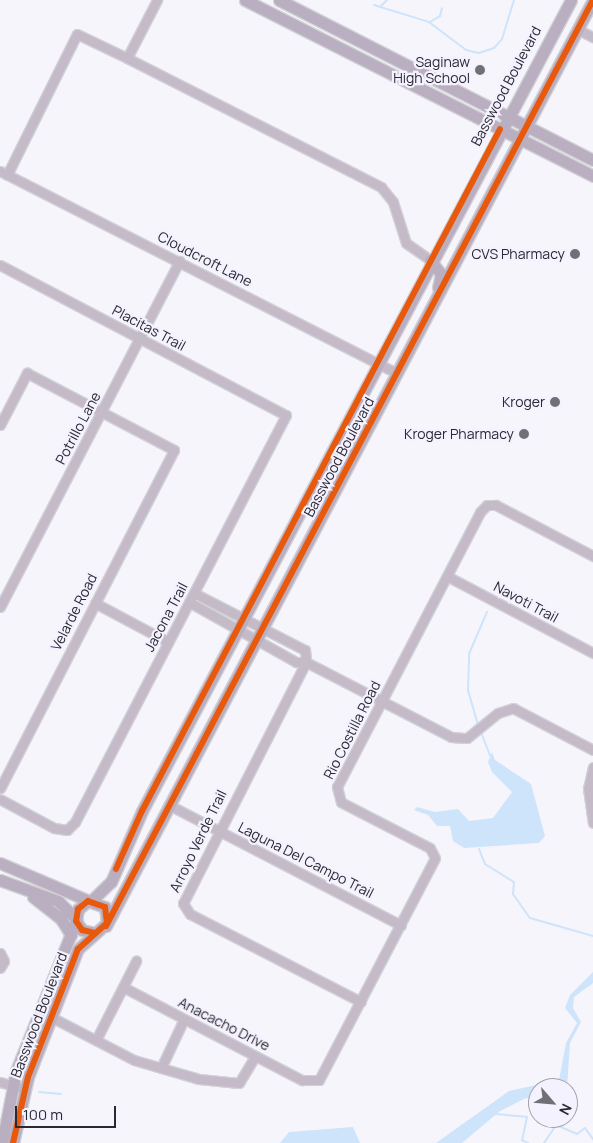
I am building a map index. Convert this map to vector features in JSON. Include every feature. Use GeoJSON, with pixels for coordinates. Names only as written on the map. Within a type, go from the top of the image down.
{"type":"FeatureCollection","features":[{"type":"Feature","properties":{"kind":"main road"},"geometry":{"type":"LineString","coordinates":[[245,0],[593,176]]}},
{"type":"Feature","properties":{"kind":"main road"},"geometry":{"type":"LineString","coordinates":[[279,0],[593,160]]}},
{"type":"Feature","properties":{"kind":"main road","name":"Basswood Boulevard"},"geometry":{"type":"LineString","coordinates":[[90,901],[111,882],[135,825],[240,623],[430,260],[571,0]]}},
{"type":"Feature","properties":{"kind":"main road","name":"Basswood Boulevard"},"geometry":{"type":"LineString","coordinates":[[106,926],[436,302],[593,0]]}},
{"type":"Feature","properties":{"kind":"main road"},"geometry":{"type":"LineString","coordinates":[[261,9],[273,8],[336,39],[348,35]]}},
{"type":"Feature","properties":{"kind":"main road"},"geometry":{"type":"LineString","coordinates":[[430,260],[441,274],[436,302]]}},
{"type":"Feature","properties":{"kind":"main road"},"geometry":{"type":"LineString","coordinates":[[0,863],[107,910],[106,926],[95,933],[84,932],[76,920],[58,901],[26,892],[0,880]]}},
{"type":"Feature","properties":{"kind":"main road"},"geometry":{"type":"LineString","coordinates":[[26,892],[57,914],[71,936]]}},
{"type":"Feature","properties":{"kind":"main road"},"geometry":{"type":"LineString","coordinates":[[76,920],[80,907],[90,901]]}},
{"type":"Feature","properties":{"kind":"main road","name":"Basswood Boulevard"},"geometry":{"type":"LineString","coordinates":[[2,1143],[12,1085],[76,920]]}},
{"type":"Feature","properties":{"kind":"main road","name":"Basswood Boulevard"},"geometry":{"type":"LineString","coordinates":[[13,1143],[24,1089],[53,1018],[78,949],[95,933]]}},
{"type":"Feature","properties":{"kind":"street"},"geometry":{"type":"LineString","coordinates":[[127,58],[157,0]]}},
{"type":"Feature","properties":{"kind":"street"},"geometry":{"type":"LineString","coordinates":[[577,29],[593,38]]}},
{"type":"Feature","properties":{"kind":"street"},"geometry":{"type":"LineString","coordinates":[[4,173],[77,34],[381,187],[395,206],[406,243],[430,260]]}},
{"type":"Feature","properties":{"kind":"street","name":"Cloudcroft Lane"},"geometry":{"type":"LineString","coordinates":[[4,173],[398,373]]}},
{"type":"Feature","properties":{"kind":"street","name":"Potrillo Lane"},"geometry":{"type":"LineString","coordinates":[[0,606],[179,261]]}},
{"type":"Feature","properties":{"kind":"street","name":"Placitas Trail"},"geometry":{"type":"LineString","coordinates":[[0,265],[286,415]]}},
{"type":"Feature","properties":{"kind":"street"},"geometry":{"type":"LineString","coordinates":[[0,425],[27,373],[102,412]]}},
{"type":"Feature","properties":{"kind":"street","name":"Velarde Road"},"geometry":{"type":"LineString","coordinates":[[0,788],[174,450],[102,412]]}},
{"type":"Feature","properties":{"kind":"street","name":"Jacona Trail"},"geometry":{"type":"LineString","coordinates":[[0,799],[54,828],[67,830],[194,593],[286,415]]}},
{"type":"Feature","properties":{"kind":"street","name":"Rio Costilla Road"},"geometry":{"type":"LineString","coordinates":[[314,1082],[324,1073],[401,925],[435,854],[341,802],[336,792],[447,576],[487,505],[496,505],[593,556]]}},
{"type":"Feature","properties":{"kind":"street","name":"Navoti Trail"},"geometry":{"type":"LineString","coordinates":[[447,576],[593,653]]}},
{"type":"Feature","properties":{"kind":"street"},"geometry":{"type":"LineString","coordinates":[[194,593],[240,623]]}},
{"type":"Feature","properties":{"kind":"street"},"geometry":{"type":"LineString","coordinates":[[189,602],[305,650],[306,662]]}},
{"type":"Feature","properties":{"kind":"street"},"geometry":{"type":"LineString","coordinates":[[94,603],[168,642]]}},
{"type":"Feature","properties":{"kind":"street"},"geometry":{"type":"LineString","coordinates":[[261,633],[296,662],[306,662],[451,737],[472,736],[493,717],[513,708],[593,750]]}},
{"type":"Feature","properties":{"kind":"street","name":"Arroyo Verde Trail"},"geometry":{"type":"LineString","coordinates":[[306,662],[184,896],[186,911],[361,1002]]}},
{"type":"Feature","properties":{"kind":"street"},"geometry":{"type":"LineString","coordinates":[[593,767],[588,788],[593,823]]}},
{"type":"Feature","properties":{"kind":"street","name":"Laguna Del Campo Trail"},"geometry":{"type":"LineString","coordinates":[[170,806],[401,925]]}},
{"type":"Feature","properties":{"kind":"street"},"geometry":{"type":"LineString","coordinates":[[0,953],[4,961],[0,968]]}},
{"type":"Feature","properties":{"kind":"street"},"geometry":{"type":"LineString","coordinates":[[96,1040],[136,961]]}},
{"type":"Feature","properties":{"kind":"street","name":"Anacacho Drive"},"geometry":{"type":"LineString","coordinates":[[123,987],[255,1056],[314,1082]]}},
{"type":"Feature","properties":{"kind":"street"},"geometry":{"type":"LineString","coordinates":[[53,1018],[96,1040],[161,1068],[232,1085],[242,1081],[255,1056]]}},
{"type":"Feature","properties":{"kind":"street"},"geometry":{"type":"LineString","coordinates":[[161,1068],[184,1020]]}},
{"type":"Feature","properties":{"kind":"street"},"geometry":{"type":"LineString","coordinates":[[0,1082],[24,1089]]}},
{"type":"Feature","properties":{"kind":"water"},"geometry":{"type":"Polygon","coordinates":[[[492,752],[495,760],[531,784],[545,836],[539,843],[464,848],[453,841],[450,826],[437,826],[428,815],[414,810],[417,807],[435,812],[458,809],[469,821],[493,818],[512,792],[492,772],[488,762],[492,752]]]}},
{"type":"Feature","properties":{"kind":"water"},"geometry":{"type":"Polygon","coordinates":[[[593,972],[593,983],[574,997],[573,1008],[581,1022],[570,1043],[568,1078],[559,1078],[566,1043],[577,1023],[565,1008],[570,995],[593,972]]]}},
{"type":"Feature","properties":{"kind":"water"},"geometry":{"type":"Polygon","coordinates":[[[528,1087],[528,1098],[500,1111],[462,1143],[436,1143],[509,1091],[528,1087]]]}},
{"type":"Feature","properties":{"kind":"water"},"geometry":{"type":"Polygon","coordinates":[[[353,1127],[360,1143],[280,1143],[289,1132],[353,1127]]]}},
{"type":"Feature","properties":{"kind":"waterway"},"geometry":{"type":"LineString","coordinates":[[380,7],[387,0]]}},
{"type":"Feature","properties":{"kind":"waterway"},"geometry":{"type":"LineString","coordinates":[[374,5],[429,22],[466,50],[479,53],[494,48],[502,39],[514,0]]}},
{"type":"Feature","properties":{"kind":"waterway"},"geometry":{"type":"LineString","coordinates":[[430,22],[440,16],[442,8]]}},
{"type":"Feature","properties":{"kind":"waterway"},"geometry":{"type":"LineString","coordinates":[[478,725],[468,689],[469,654],[487,612]]}},
{"type":"Feature","properties":{"kind":"waterway"},"geometry":{"type":"LineString","coordinates":[[481,732],[490,755]]}},
{"type":"Feature","properties":{"kind":"waterway"},"geometry":{"type":"LineString","coordinates":[[479,849],[485,864],[514,882],[513,894],[530,918],[593,936]]}},
{"type":"Feature","properties":{"kind":"waterway"},"geometry":{"type":"LineString","coordinates":[[39,1092],[61,1094]]}},
{"type":"Feature","properties":{"kind":"waterway"},"geometry":{"type":"LineString","coordinates":[[495,1114],[527,1117],[522,1140],[528,1143]]}},
{"type":"Feature","properties":{"kind":"waterway"},"geometry":{"type":"LineString","coordinates":[[544,1143],[556,1125],[577,1134],[585,1128],[593,1139]]}},
{"type":"Feature","properties":{"kind":"cycle path"},"geometry":{"type":"LineString","coordinates":[[106,926],[593,0]]}},
{"type":"Feature","properties":{"kind":"cycle path"},"geometry":{"type":"LineString","coordinates":[[116,869],[142,811],[500,129]]}},
{"type":"Feature","properties":{"kind":"cycle path"},"geometry":{"type":"LineString","coordinates":[[13,1143],[28,1077],[78,949],[107,923],[105,907],[88,901],[78,909],[76,921],[82,930],[95,933]]}},
{"type":"Feature","properties":{"kind":"place","name":"Saginaw High School"},"geometry":{"type":"Point","coordinates":[480,70]}},
{"type":"Feature","properties":{"kind":"place","name":"CVS Pharmacy"},"geometry":{"type":"Point","coordinates":[575,254]}},
{"type":"Feature","properties":{"kind":"place","name":"Kroger"},"geometry":{"type":"Point","coordinates":[555,402]}},
{"type":"Feature","properties":{"kind":"place","name":"Kroger Pharmacy"},"geometry":{"type":"Point","coordinates":[524,434]}}]}
